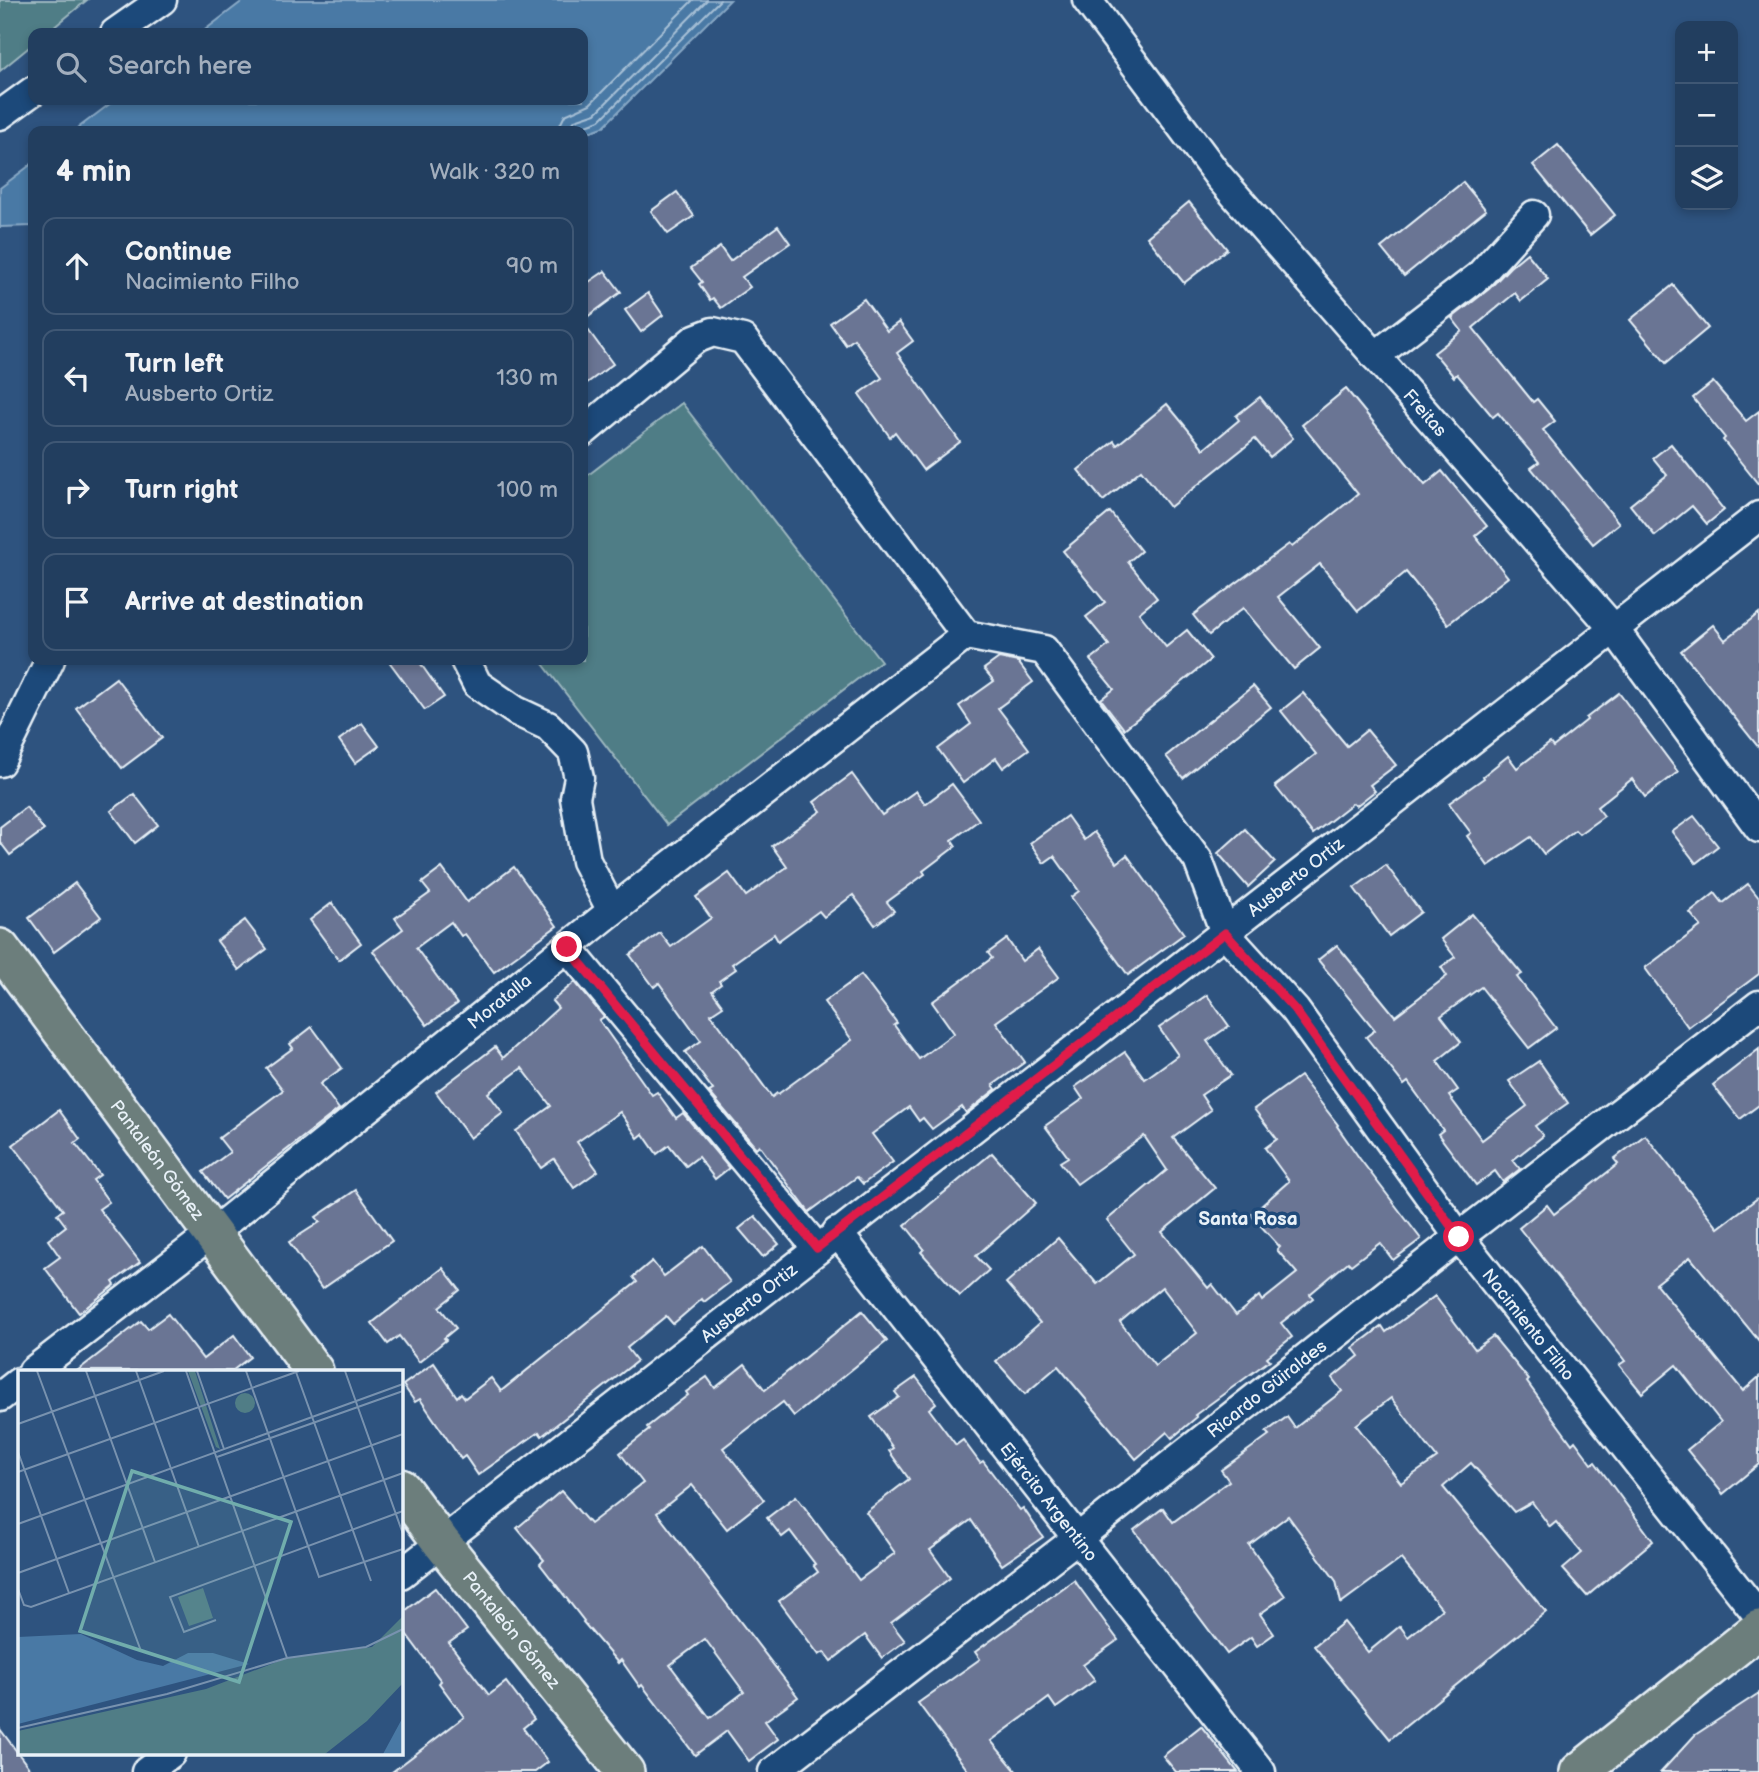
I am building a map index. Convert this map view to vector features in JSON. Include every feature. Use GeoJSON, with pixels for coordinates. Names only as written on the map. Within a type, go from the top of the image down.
{"type":"FeatureCollection","features":[{"type":"Feature","properties":{"kind":"main road","name":"Pantaleón Gómez"},"geometry":{"type":"LineString","coordinates":[[0,948],[313,1370]]}},
{"type":"Feature","properties":{"kind":"main road","name":"Pantaleón Gómez"},"geometry":{"type":"LineString","coordinates":[[402,1489],[625,1772]]}},
{"type":"Feature","properties":{"kind":"main road"},"geometry":{"type":"LineString","coordinates":[[1579,1772],[1759,1629]]}},
{"type":"Feature","properties":{"kind":"street"},"geometry":{"type":"LineString","coordinates":[[122,28],[162,0]]}},
{"type":"Feature","properties":{"kind":"street","name":"Freitas"},"geometry":{"type":"LineString","coordinates":[[1087,0],[1219,177],[1614,629],[1759,828]]}},
{"type":"Feature","properties":{"kind":"street"},"geometry":{"type":"LineString","coordinates":[[0,115],[28,95]]}},
{"type":"Feature","properties":{"kind":"street"},"geometry":{"type":"LineString","coordinates":[[1375,356],[1479,276],[1534,215]]}},
{"type":"Feature","properties":{"kind":"street"},"geometry":{"type":"LineString","coordinates":[[588,428],[695,339],[713,332],[743,339],[966,635],[1044,650],[1198,860],[1225,933]]}},
{"type":"Feature","properties":{"kind":"street","name":"Ausberto Ortiz"},"geometry":{"type":"LineString","coordinates":[[402,1573],[1759,516]]}},
{"type":"Feature","properties":{"kind":"street","name":"Moratalla"},"geometry":{"type":"LineString","coordinates":[[34,1370],[211,1234],[612,911],[966,635]]}},
{"type":"Feature","properties":{"kind":"street"},"geometry":{"type":"LineString","coordinates":[[0,762],[48,665]]}},
{"type":"Feature","properties":{"kind":"street"},"geometry":{"type":"LineString","coordinates":[[468,665],[477,684],[516,711],[548,726],[573,752],[579,778],[575,798],[586,861],[612,911]]}},
{"type":"Feature","properties":{"kind":"street","name":"Nacimiento Filho"},"geometry":{"type":"LineString","coordinates":[[1225,933],[1295,1010],[1459,1237],[1759,1616]]}},
{"type":"Feature","properties":{"kind":"street","name":"Ejército Argentino"},"geometry":{"type":"LineString","coordinates":[[567,947],[827,1240],[1079,1537],[1261,1772]]}},
{"type":"Feature","properties":{"kind":"street","name":"Ricardo Güiraldes"},"geometry":{"type":"LineString","coordinates":[[773,1772],[1079,1537],[1459,1237],[1759,1005]]}},
{"type":"Feature","properties":{"kind":"street"},"geometry":{"type":"LineString","coordinates":[[0,1397],[18,1383]]}},
{"type":"Feature","properties":{"kind":"street"},"geometry":{"type":"LineString","coordinates":[[146,1772],[170,1754]]}},
{"type":"Feature","properties":{"kind":"green space"},"geometry":{"type":"Polygon","coordinates":[[[0,0],[87,0],[53,28],[28,28],[28,48],[0,71],[0,0]]]}},
{"type":"Feature","properties":{"kind":"green space"},"geometry":{"type":"Polygon","coordinates":[[[682,403],[881,661],[667,825],[544,665],[588,665],[588,475],[682,403]]]}},
{"type":"Feature","properties":{"kind":"water"},"geometry":{"type":"Polygon","coordinates":[[[244,0],[730,0],[603,127],[588,132],[588,126],[81,126],[108,105],[588,105],[588,28],[208,28],[244,0]]]}},
{"type":"Feature","properties":{"kind":"water"},"geometry":{"type":"Polygon","coordinates":[[[28,167],[28,226],[0,227],[0,188],[28,167]]]}},
{"type":"Feature","properties":{"kind":"building"},"geometry":{"type":"Polygon","coordinates":[[[1558,145],[1615,215],[1590,235],[1533,165],[1558,145]]]}},
{"type":"Feature","properties":{"kind":"building"},"geometry":{"type":"Polygon","coordinates":[[[1463,182],[1486,210],[1404,276],[1381,248],[1463,182]]]}},
{"type":"Feature","properties":{"kind":"building"},"geometry":{"type":"Polygon","coordinates":[[[677,192],[694,216],[668,234],[651,211],[677,192]]]}},
{"type":"Feature","properties":{"kind":"building"},"geometry":{"type":"Polygon","coordinates":[[[1189,202],[1227,249],[1184,283],[1147,237],[1189,202]]]}},
{"type":"Feature","properties":{"kind":"building"},"geometry":{"type":"Polygon","coordinates":[[[778,226],[790,243],[742,277],[750,287],[721,308],[713,298],[710,300],[699,284],[702,282],[691,268],[720,247],[730,261],[778,226]]]}},
{"type":"Feature","properties":{"kind":"building"},"geometry":{"type":"Polygon","coordinates":[[[1527,253],[1548,279],[1521,301],[1515,293],[1473,328],[1533,402],[1537,399],[1555,421],[1543,430],[1619,523],[1593,544],[1531,468],[1539,462],[1498,413],[1493,417],[1457,374],[1454,377],[1434,353],[1462,331],[1452,318],[1489,289],[1527,253]]]}},
{"type":"Feature","properties":{"kind":"building"},"geometry":{"type":"Polygon","coordinates":[[[605,271],[621,292],[588,316],[588,283],[605,271]]]}},
{"type":"Feature","properties":{"kind":"building"},"geometry":{"type":"Polygon","coordinates":[[[1673,285],[1708,328],[1666,363],[1630,320],[1673,285]]]}},
{"type":"Feature","properties":{"kind":"building"},"geometry":{"type":"Polygon","coordinates":[[[648,293],[663,315],[641,332],[625,310],[648,293]]]}},
{"type":"Feature","properties":{"kind":"building"},"geometry":{"type":"Polygon","coordinates":[[[864,299],[887,331],[899,322],[913,341],[897,353],[960,442],[923,470],[895,432],[890,437],[859,394],[882,378],[854,339],[846,345],[830,323],[864,299]]]}},
{"type":"Feature","properties":{"kind":"building"},"geometry":{"type":"Polygon","coordinates":[[[588,330],[613,364],[588,382],[588,330]]]}},
{"type":"Feature","properties":{"kind":"building"},"geometry":{"type":"Polygon","coordinates":[[[1713,382],[1746,421],[1759,411],[1759,485],[1693,398],[1713,382]]]}},
{"type":"Feature","properties":{"kind":"building"},"geometry":{"type":"Polygon","coordinates":[[[1346,389],[1425,485],[1442,471],[1487,526],[1475,536],[1508,577],[1448,624],[1406,572],[1358,611],[1320,564],[1278,597],[1320,648],[1294,669],[1243,608],[1209,635],[1193,615],[1289,544],[1292,547],[1358,494],[1302,425],[1346,389]]]}},
{"type":"Feature","properties":{"kind":"building"},"geometry":{"type":"Polygon","coordinates":[[[1260,397],[1293,438],[1270,457],[1255,439],[1170,507],[1141,470],[1103,501],[1078,470],[1114,441],[1117,445],[1167,404],[1204,449],[1239,420],[1236,416],[1260,397]]]}},
{"type":"Feature","properties":{"kind":"building"},"geometry":{"type":"Polygon","coordinates":[[[1671,444],[1724,510],[1707,524],[1692,506],[1655,536],[1630,505],[1667,475],[1653,458],[1671,444]]]}},
{"type":"Feature","properties":{"kind":"building"},"geometry":{"type":"Polygon","coordinates":[[[1110,512],[1141,551],[1128,562],[1157,598],[1139,613],[1166,647],[1187,630],[1211,659],[1124,729],[1101,699],[1114,689],[1090,660],[1109,645],[1086,617],[1105,602],[1063,551],[1110,512]]]}},
{"type":"Feature","properties":{"kind":"building"},"geometry":{"type":"Polygon","coordinates":[[[1759,613],[1759,748],[1681,651],[1713,625],[1725,640],[1759,613]]]}},
{"type":"Feature","properties":{"kind":"building"},"geometry":{"type":"Polygon","coordinates":[[[999,658],[1018,662],[1033,682],[998,708],[1029,749],[1003,768],[996,758],[963,783],[938,749],[971,724],[959,706],[994,681],[984,669],[999,658]]]}},
{"type":"Feature","properties":{"kind":"building"},"geometry":{"type":"Polygon","coordinates":[[[392,665],[422,665],[444,697],[425,710],[392,665]]]}},
{"type":"Feature","properties":{"kind":"building"},"geometry":{"type":"Polygon","coordinates":[[[116,678],[162,738],[122,768],[76,708],[116,678]]]}},
{"type":"Feature","properties":{"kind":"building"},"geometry":{"type":"Polygon","coordinates":[[[1253,686],[1271,707],[1183,778],[1166,756],[1253,686]]]}},
{"type":"Feature","properties":{"kind":"building"},"geometry":{"type":"Polygon","coordinates":[[[1303,693],[1347,746],[1367,730],[1396,765],[1370,785],[1375,791],[1356,806],[1353,803],[1313,834],[1275,786],[1316,754],[1281,711],[1303,693]]]}},
{"type":"Feature","properties":{"kind":"building"},"geometry":{"type":"Polygon","coordinates":[[[1619,693],[1678,772],[1645,797],[1632,779],[1597,807],[1604,816],[1579,834],[1575,830],[1544,854],[1531,837],[1488,866],[1467,836],[1471,833],[1449,803],[1484,778],[1483,776],[1508,756],[1517,768],[1550,743],[1553,747],[1619,693]]]}},
{"type":"Feature","properties":{"kind":"building"},"geometry":{"type":"Polygon","coordinates":[[[362,723],[379,746],[355,763],[339,740],[362,723]]]}},
{"type":"Feature","properties":{"kind":"building"},"geometry":{"type":"Polygon","coordinates":[[[852,774],[882,815],[916,791],[925,804],[952,784],[979,820],[952,840],[956,846],[923,871],[925,874],[887,902],[894,911],[875,925],[853,895],[824,917],[819,911],[778,941],[774,934],[732,964],[736,969],[719,981],[721,984],[712,991],[723,1006],[711,1014],[772,1097],[852,1040],[824,1002],[861,975],[897,1023],[894,1025],[919,1059],[954,1033],[932,1002],[992,958],[988,953],[1007,939],[1022,961],[1038,949],[1059,977],[996,1022],[1025,1062],[993,1085],[996,1089],[966,1113],[962,1107],[932,1129],[923,1118],[919,1121],[909,1107],[872,1134],[893,1162],[863,1184],[857,1177],[809,1212],[759,1145],[756,1148],[709,1092],[713,1090],[685,1052],[701,1041],[659,983],[654,987],[630,955],[660,933],[671,947],[711,918],[696,897],[729,873],[746,896],[787,867],[772,846],[821,811],[814,802],[852,774]]]}},
{"type":"Feature","properties":{"kind":"building"},"geometry":{"type":"Polygon","coordinates":[[[134,794],[158,825],[135,843],[111,811],[134,794]]]}},
{"type":"Feature","properties":{"kind":"building"},"geometry":{"type":"Polygon","coordinates":[[[26,807],[44,830],[10,855],[0,842],[0,827],[26,807]]]}},
{"type":"Feature","properties":{"kind":"building"},"geometry":{"type":"Polygon","coordinates":[[[1067,816],[1084,840],[1094,832],[1117,863],[1127,855],[1184,934],[1128,975],[1071,897],[1079,891],[1054,856],[1044,863],[1030,843],[1067,816]]]}},
{"type":"Feature","properties":{"kind":"building"},"geometry":{"type":"Polygon","coordinates":[[[1694,816],[1718,846],[1696,863],[1672,832],[1694,816]]]}},
{"type":"Feature","properties":{"kind":"building"},"geometry":{"type":"Polygon","coordinates":[[[1245,829],[1275,862],[1248,887],[1218,853],[1245,829]]]}},
{"type":"Feature","properties":{"kind":"building"},"geometry":{"type":"Polygon","coordinates":[[[1386,865],[1421,912],[1389,936],[1354,888],[1386,865]]]}},
{"type":"Feature","properties":{"kind":"building"},"geometry":{"type":"Polygon","coordinates":[[[514,867],[557,926],[494,972],[465,934],[461,936],[451,922],[416,948],[457,1004],[427,1025],[373,951],[403,929],[395,918],[430,893],[422,883],[442,868],[467,902],[514,867]]]}},
{"type":"Feature","properties":{"kind":"building"},"geometry":{"type":"Polygon","coordinates":[[[75,883],[101,917],[54,952],[29,918],[75,883]]]}},
{"type":"Feature","properties":{"kind":"building"},"geometry":{"type":"Polygon","coordinates":[[[1748,884],[1759,898],[1759,974],[1688,1027],[1645,968],[1701,926],[1690,913],[1715,893],[1723,903],[1748,884]]]}},
{"type":"Feature","properties":{"kind":"building"},"geometry":{"type":"Polygon","coordinates":[[[332,903],[361,943],[339,960],[310,920],[332,903]]]}},
{"type":"Feature","properties":{"kind":"building"},"geometry":{"type":"Polygon","coordinates":[[[1472,914],[1522,974],[1517,977],[1556,1028],[1529,1048],[1481,987],[1441,1016],[1461,1042],[1437,1061],[1458,1090],[1449,1096],[1482,1140],[1527,1106],[1509,1081],[1539,1061],[1568,1103],[1535,1126],[1543,1136],[1513,1160],[1520,1169],[1503,1182],[1495,1171],[1476,1185],[1438,1134],[1443,1130],[1408,1082],[1404,1085],[1366,1037],[1375,1030],[1318,960],[1337,945],[1395,1016],[1447,976],[1441,967],[1455,957],[1441,939],[1472,914]]]}},
{"type":"Feature","properties":{"kind":"building"},"geometry":{"type":"Polygon","coordinates":[[[245,920],[267,949],[239,970],[217,941],[245,920]]]}},
{"type":"Feature","properties":{"kind":"building"},"geometry":{"type":"Polygon","coordinates":[[[575,982],[604,1017],[599,1020],[652,1095],[657,1092],[676,1118],[683,1113],[729,1168],[715,1179],[698,1157],[686,1166],[669,1145],[657,1154],[643,1134],[638,1138],[620,1112],[577,1142],[598,1171],[574,1188],[554,1159],[541,1168],[516,1131],[551,1106],[522,1068],[488,1093],[503,1113],[470,1138],[436,1092],[495,1047],[503,1058],[558,1008],[552,1001],[575,982]]]}},
{"type":"Feature","properties":{"kind":"building"},"geometry":{"type":"Polygon","coordinates":[[[1207,995],[1229,1026],[1207,1041],[1231,1075],[1201,1095],[1211,1110],[1173,1138],[1215,1188],[1162,1232],[1208,1288],[1212,1284],[1236,1315],[1259,1296],[1262,1301],[1297,1273],[1277,1250],[1280,1247],[1251,1215],[1289,1181],[1265,1148],[1277,1139],[1254,1109],[1300,1076],[1421,1239],[1393,1260],[1380,1243],[1351,1265],[1348,1262],[1310,1294],[1313,1298],[1281,1323],[1292,1337],[1267,1357],[1270,1360],[1195,1415],[1197,1417],[1172,1438],[1167,1432],[1136,1459],[1058,1366],[1025,1394],[996,1361],[1040,1323],[1006,1283],[1058,1238],[1097,1284],[1134,1254],[1107,1220],[1167,1170],[1144,1136],[1077,1184],[1060,1162],[1068,1157],[1045,1126],[1083,1099],[1075,1087],[1125,1052],[1145,1079],[1178,1055],[1159,1028],[1207,995]],[[1162,1287],[1120,1322],[1155,1366],[1197,1333],[1162,1287]]]}},
{"type":"Feature","properties":{"kind":"building"},"geometry":{"type":"Polygon","coordinates":[[[312,1027],[342,1068],[320,1084],[339,1109],[224,1199],[203,1172],[230,1152],[219,1138],[283,1090],[266,1068],[293,1048],[290,1044],[312,1027]]]}},
{"type":"Feature","properties":{"kind":"building"},"geometry":{"type":"Polygon","coordinates":[[[1759,1049],[1759,1105],[1740,1119],[1713,1085],[1759,1049]]]}},
{"type":"Feature","properties":{"kind":"building"},"geometry":{"type":"Polygon","coordinates":[[[59,1110],[80,1139],[75,1143],[100,1175],[93,1180],[109,1202],[99,1209],[140,1262],[79,1313],[45,1268],[60,1257],[48,1240],[66,1226],[57,1214],[63,1210],[13,1145],[59,1110]]]}},
{"type":"Feature","properties":{"kind":"building"},"geometry":{"type":"Polygon","coordinates":[[[1645,1135],[1718,1228],[1759,1197],[1759,1341],[1690,1257],[1656,1284],[1743,1391],[1759,1377],[1759,1464],[1723,1494],[1687,1450],[1721,1422],[1676,1365],[1642,1393],[1619,1365],[1625,1361],[1519,1228],[1547,1205],[1554,1214],[1618,1164],[1614,1159],[1645,1135]]]}},
{"type":"Feature","properties":{"kind":"building"},"geometry":{"type":"Polygon","coordinates":[[[992,1153],[1036,1203],[976,1256],[989,1270],[960,1296],[921,1252],[924,1249],[905,1225],[992,1153]]]}},
{"type":"Feature","properties":{"kind":"building"},"geometry":{"type":"Polygon","coordinates":[[[356,1190],[392,1241],[322,1289],[289,1242],[320,1222],[316,1217],[356,1190]]]}},
{"type":"Feature","properties":{"kind":"building"},"geometry":{"type":"Polygon","coordinates":[[[755,1216],[779,1244],[763,1257],[739,1229],[755,1216]]]}},
{"type":"Feature","properties":{"kind":"building"},"geometry":{"type":"Polygon","coordinates":[[[703,1246],[730,1282],[704,1302],[702,1299],[673,1324],[666,1316],[627,1348],[637,1361],[542,1436],[539,1432],[478,1475],[465,1456],[461,1459],[420,1399],[415,1402],[403,1385],[434,1363],[457,1397],[461,1393],[465,1398],[491,1378],[501,1391],[637,1282],[633,1277],[652,1261],[664,1276],[703,1246]]]}},
{"type":"Feature","properties":{"kind":"building"},"geometry":{"type":"Polygon","coordinates":[[[443,1268],[460,1290],[439,1307],[456,1328],[419,1362],[399,1336],[388,1344],[372,1323],[443,1268]]]}},
{"type":"Feature","properties":{"kind":"building"},"geometry":{"type":"Polygon","coordinates":[[[1435,1296],[1475,1349],[1493,1336],[1529,1380],[1527,1382],[1572,1444],[1575,1441],[1592,1464],[1595,1462],[1653,1541],[1587,1596],[1563,1569],[1582,1553],[1556,1522],[1550,1527],[1532,1502],[1514,1512],[1471,1463],[1443,1487],[1546,1612],[1390,1739],[1314,1646],[1344,1622],[1368,1652],[1400,1626],[1408,1637],[1442,1609],[1401,1559],[1341,1603],[1336,1581],[1288,1516],[1249,1545],[1285,1596],[1260,1614],[1274,1634],[1257,1646],[1251,1637],[1227,1654],[1134,1530],[1163,1508],[1173,1522],[1229,1481],[1221,1470],[1269,1435],[1266,1432],[1287,1417],[1295,1428],[1342,1391],[1332,1378],[1359,1356],[1353,1348],[1382,1326],[1386,1332],[1435,1296]],[[1391,1398],[1356,1425],[1401,1483],[1437,1458],[1391,1398]]]}},
{"type":"Feature","properties":{"kind":"building"},"geometry":{"type":"Polygon","coordinates":[[[862,1311],[887,1341],[794,1416],[783,1402],[723,1448],[764,1500],[727,1529],[692,1485],[657,1513],[798,1697],[765,1721],[778,1739],[749,1761],[727,1731],[695,1755],[621,1660],[618,1663],[583,1622],[540,1564],[544,1560],[517,1528],[561,1491],[590,1524],[643,1483],[620,1453],[649,1430],[647,1427],[688,1395],[686,1392],[707,1377],[715,1388],[745,1364],[765,1390],[862,1311]],[[705,1639],[670,1665],[710,1718],[744,1692],[705,1639]]]}},
{"type":"Feature","properties":{"kind":"building"},"geometry":{"type":"Polygon","coordinates":[[[168,1314],[203,1359],[234,1335],[250,1357],[233,1370],[78,1370],[141,1321],[148,1329],[168,1314]]]}},
{"type":"Feature","properties":{"kind":"building"},"geometry":{"type":"Polygon","coordinates":[[[916,1377],[936,1403],[929,1409],[956,1445],[963,1440],[980,1463],[983,1461],[1020,1510],[1023,1508],[1043,1537],[1002,1565],[971,1520],[930,1550],[950,1578],[891,1623],[905,1641],[882,1658],[865,1635],[831,1661],[824,1652],[819,1655],[779,1601],[818,1572],[813,1565],[815,1564],[790,1531],[782,1537],[767,1518],[796,1496],[859,1580],[895,1553],[866,1512],[909,1479],[889,1451],[893,1448],[871,1417],[899,1397],[895,1392],[916,1377]]]}},
{"type":"Feature","properties":{"kind":"building"},"geometry":{"type":"Polygon","coordinates":[[[1074,1580],[1118,1640],[1083,1665],[1095,1680],[1056,1708],[1049,1698],[991,1741],[1017,1772],[969,1772],[918,1703],[980,1659],[975,1652],[1074,1580]]]}},
{"type":"Feature","properties":{"kind":"building"},"geometry":{"type":"Polygon","coordinates":[[[435,1588],[467,1630],[449,1643],[489,1695],[506,1682],[534,1719],[523,1728],[548,1762],[535,1772],[392,1772],[464,1717],[402,1628],[402,1613],[435,1588]]]}},
{"type":"Feature","properties":{"kind":"building"},"geometry":{"type":"Polygon","coordinates":[[[1759,1693],[1759,1772],[1661,1772],[1695,1735],[1759,1693]]]}},
{"type":"Feature","properties":{"kind":"building"},"geometry":{"type":"Polygon","coordinates":[[[1201,1726],[1238,1772],[1176,1772],[1163,1756],[1201,1726]]]}},
{"type":"Feature","properties":{"kind":"building"},"geometry":{"type":"Polygon","coordinates":[[[0,1729],[32,1772],[0,1772],[0,1729]]]}},
{"type":"Feature","properties":{"kind":"district","name":"Santa Rosa"},"geometry":{"type":"Point","coordinates":[1248,1218]}},
{"type":"Feature","properties":{"kind":"route"},"geometry":{"type":"LineString","coordinates":[[567,947],[817,1248],[1225,933],[1295,1010],[1459,1237]]}}]}
